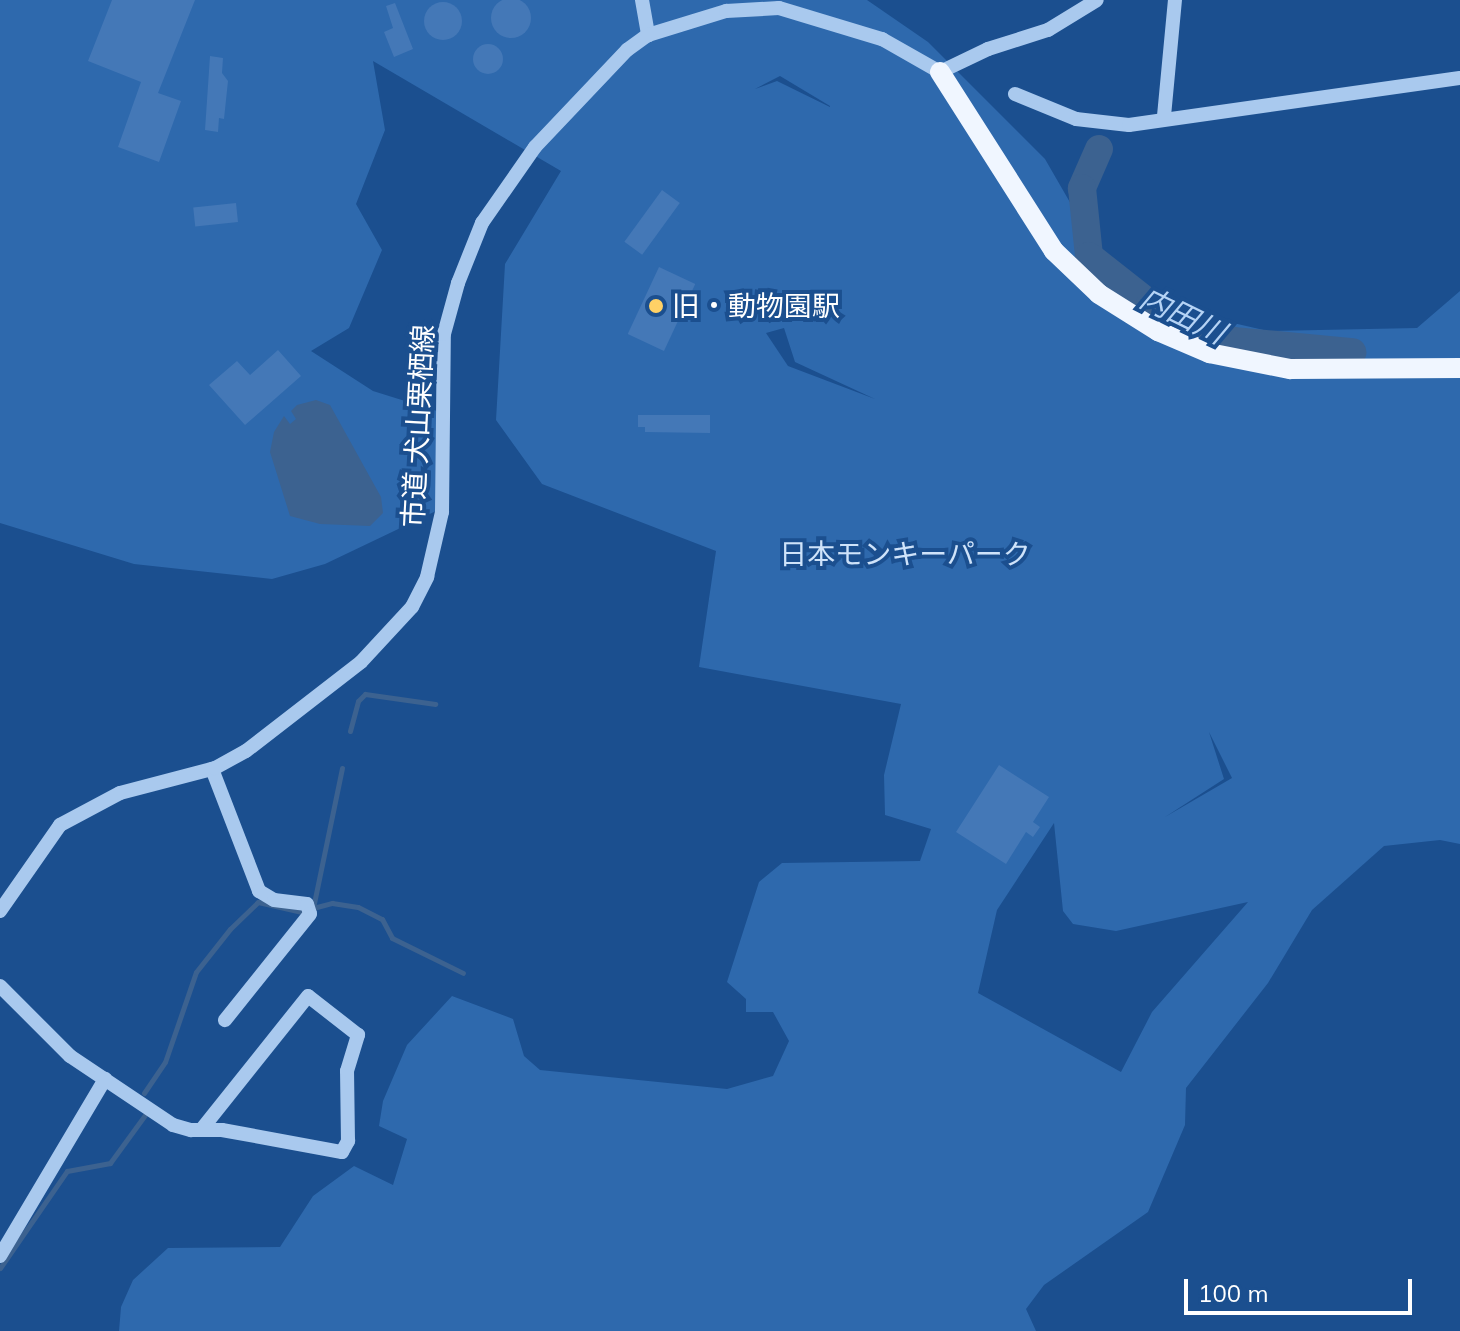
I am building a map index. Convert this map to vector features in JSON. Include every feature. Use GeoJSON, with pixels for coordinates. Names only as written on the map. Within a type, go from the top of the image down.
{"type":"FeatureCollection","features":[{"type":"Feature","properties":{"kind":"main road"},"geometry":{"type":"LineString","coordinates":[[940,72],[1054,251],[1099,294],[1158,331],[1209,353],[1290,369],[1460,368]]}},
{"type":"Feature","properties":{"kind":"street"},"geometry":{"type":"LineString","coordinates":[[642,0],[648,35]]}},
{"type":"Feature","properties":{"kind":"street"},"geometry":{"type":"LineString","coordinates":[[940,72],[1048,30],[1097,0]]}},
{"type":"Feature","properties":{"kind":"street"},"geometry":{"type":"LineString","coordinates":[[1164,116],[1175,0]]}},
{"type":"Feature","properties":{"kind":"street","name":"市道 犬山栗栖線"},"geometry":{"type":"LineString","coordinates":[[0,911],[60,825],[120,793],[212,769],[246,751],[387,639],[422,589],[439,538],[444,334],[482,223],[535,147],[602,72],[648,35],[726,11],[779,8],[882,39],[940,72]]}},
{"type":"Feature","properties":{"kind":"street"},"geometry":{"type":"LineString","coordinates":[[1015,94],[1106,125],[1164,116],[1175,121],[1250,105],[1460,78]]}},
{"type":"Feature","properties":{"kind":"street"},"geometry":{"type":"LineString","coordinates":[[212,769],[259,891],[274,900],[307,904],[310,914],[225,1020]]}},
{"type":"Feature","properties":{"kind":"street"},"geometry":{"type":"LineString","coordinates":[[0,986],[70,1056],[161,1119],[201,1130],[342,1152],[348,1141],[347,1071],[358,1035],[308,996],[201,1130]]}},
{"type":"Feature","properties":{"kind":"street"},"geometry":{"type":"LineString","coordinates":[[0,1256],[105,1079]]}},
{"type":"Feature","properties":{"kind":"green space","name":"日本モンキーパーク"},"geometry":{"type":"Polygon","coordinates":[[[0,0],[867,0],[928,42],[1045,159],[1109,270],[1155,305],[1268,331],[1417,328],[1460,291],[1460,844],[1440,840],[1384,846],[1312,910],[1268,983],[1186,1088],[1185,1125],[1148,1212],[1044,1285],[1026,1309],[1036,1331],[119,1331],[121,1307],[133,1280],[168,1248],[280,1247],[313,1196],[354,1166],[393,1185],[407,1139],[379,1126],[383,1101],[407,1045],[452,996],[513,1019],[524,1056],[540,1070],[727,1089],[773,1076],[789,1041],[773,1012],[746,1012],[746,999],[727,982],[759,882],[782,863],[920,861],[931,829],[885,815],[884,775],[901,704],[699,667],[716,551],[542,484],[496,420],[505,264],[561,171],[373,61],[385,130],[356,204],[382,250],[349,328],[311,351],[373,391],[437,411],[436,511],[325,564],[272,579],[134,564],[0,523],[0,0]],[[780,76],[755,89],[777,81],[830,107],[780,76]],[[784,328],[766,333],[788,366],[875,399],[795,362],[784,328]],[[1209,732],[1224,779],[1165,817],[1232,778],[1209,732]],[[1054,823],[997,910],[978,993],[1121,1072],[1152,1012],[1248,902],[1116,931],[1073,924],[1063,911],[1054,823]]]}},
{"type":"Feature","properties":{"kind":"shaded area"},"geometry":{"type":"Polygon","coordinates":[[[316,400],[330,405],[381,497],[383,513],[370,526],[320,524],[290,516],[270,452],[274,432],[284,416],[290,424],[296,419],[291,411],[297,405],[316,400]]]}},
{"type":"Feature","properties":{"kind":"building"},"geometry":{"type":"Polygon","coordinates":[[[511,-2],[525,4],[531,18],[525,32],[511,38],[497,32],[491,18],[497,4],[511,-2]]]}},
{"type":"Feature","properties":{"kind":"building"},"geometry":{"type":"Polygon","coordinates":[[[112,0],[195,0],[158,93],[181,101],[159,162],[118,147],[141,82],[88,61],[112,0]]]}},
{"type":"Feature","properties":{"kind":"building"},"geometry":{"type":"Polygon","coordinates":[[[443,2],[457,7],[462,21],[457,35],[443,40],[429,35],[424,21],[429,7],[443,2]]]}},
{"type":"Feature","properties":{"kind":"building"},"geometry":{"type":"Polygon","coordinates":[[[395,3],[413,49],[394,57],[384,32],[393,28],[386,6],[395,3]]]}},
{"type":"Feature","properties":{"kind":"building"},"geometry":{"type":"Polygon","coordinates":[[[488,44],[499,48],[503,59],[499,70],[488,74],[477,70],[473,59],[477,48],[488,44]]]}},
{"type":"Feature","properties":{"kind":"building"},"geometry":{"type":"Polygon","coordinates":[[[210,56],[223,58],[222,73],[228,81],[224,119],[219,118],[218,132],[205,130],[210,56]]]}},
{"type":"Feature","properties":{"kind":"building"},"geometry":{"type":"Polygon","coordinates":[[[662,190],[680,203],[642,255],[624,242],[662,190]]]}},
{"type":"Feature","properties":{"kind":"building"},"geometry":{"type":"Polygon","coordinates":[[[236,203],[238,222],[195,226],[193,207],[236,203]]]}},
{"type":"Feature","properties":{"kind":"building","name":"旧・動物園駅"},"geometry":{"type":"Polygon","coordinates":[[[659,267],[695,284],[664,351],[628,334],[659,267]]]}},
{"type":"Feature","properties":{"kind":"building"},"geometry":{"type":"Polygon","coordinates":[[[278,350],[301,376],[245,425],[209,385],[237,361],[250,375],[278,350]]]}},
{"type":"Feature","properties":{"kind":"building"},"geometry":{"type":"Polygon","coordinates":[[[638,415],[710,415],[710,433],[645,432],[645,427],[638,427],[638,415]]]}},
{"type":"Feature","properties":{"kind":"building"},"geometry":{"type":"Polygon","coordinates":[[[999,765],[1049,797],[1033,822],[1040,827],[1033,837],[1026,832],[1006,864],[956,832],[999,765]]]}},
{"type":"Feature","properties":{"kind":"waterway","name":"内田川"},"geometry":{"type":"LineString","coordinates":[[1099,149],[1082,188],[1089,256],[1150,304],[1233,341],[1352,352]]}},
{"type":"Feature","properties":{"kind":"waterway"},"geometry":{"type":"LineString","coordinates":[[350,731],[358,701],[365,694],[435,704]]}},
{"type":"Feature","properties":{"kind":"waterway"},"geometry":{"type":"LineString","coordinates":[[342,768],[313,908],[332,903],[358,907],[382,919],[392,938],[463,973]]}},
{"type":"Feature","properties":{"kind":"waterway"},"geometry":{"type":"LineString","coordinates":[[144,1093],[165,1062],[196,972],[230,929],[258,902],[302,912]]}},
{"type":"Feature","properties":{"kind":"waterway"},"geometry":{"type":"LineString","coordinates":[[0,1268],[67,1171],[110,1163],[145,1115]]}},
{"type":"Feature","properties":{"kind":"place","name":"旧・動物園駅"},"geometry":{"type":"Point","coordinates":[656,306]}}]}
